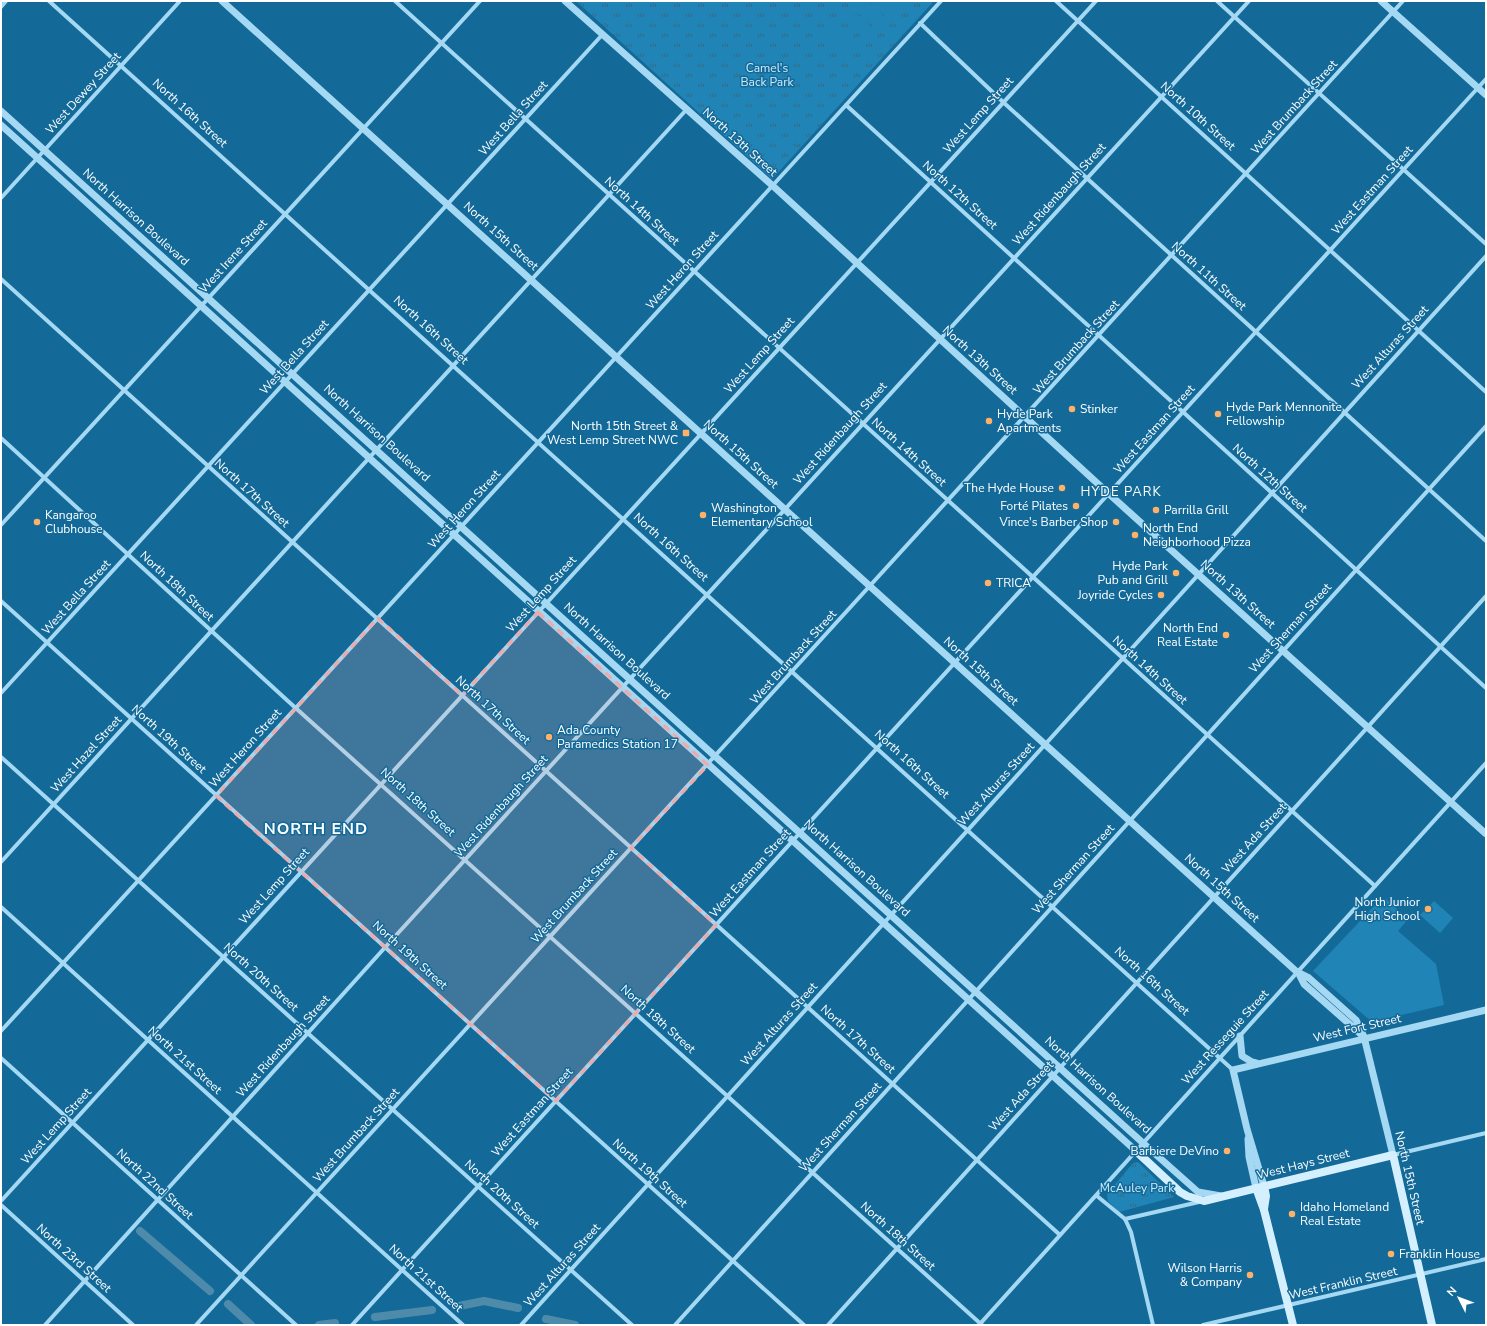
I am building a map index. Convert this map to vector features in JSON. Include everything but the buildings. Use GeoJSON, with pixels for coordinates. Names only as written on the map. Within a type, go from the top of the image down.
{"type":"FeatureCollection","features":[{"type":"Feature","properties":{"kind":"main road","name":"North Harrison Boulevard"},"geometry":{"type":"LineString","coordinates":[[1136,1151],[1180,1192],[1187,1196],[1204,1200]]}},
{"type":"Feature","properties":{"kind":"main road","name":"West Hays Street"},"geometry":{"type":"LineString","coordinates":[[1204,1200],[1394,1155]]}},
{"type":"Feature","properties":{"kind":"main road","name":"North 15th Street"},"geometry":{"type":"LineString","coordinates":[[1394,1155],[1432,1325]]}},
{"type":"Feature","properties":{"kind":"main road"},"geometry":{"type":"LineString","coordinates":[[1260,1187],[1266,1196],[1264,1210],[1293,1325]]}},
{"type":"Feature","properties":{"kind":"street"},"geometry":{"type":"LineString","coordinates":[[1,6],[6,1]]}},
{"type":"Feature","properties":{"kind":"street","name":"North 16th Street"},"geometry":{"type":"LineString","coordinates":[[49,1],[1233,1070]]}},
{"type":"Feature","properties":{"kind":"street","name":"West Dewey Street"},"geometry":{"type":"LineString","coordinates":[[1,198],[180,1]]}},
{"type":"Feature","properties":{"kind":"street","name":"North 15th Street"},"geometry":{"type":"LineString","coordinates":[[222,1],[1298,972],[1304,984],[1364,1038],[1394,1155]]}},
{"type":"Feature","properties":{"kind":"street","name":"North 14th Street"},"geometry":{"type":"LineString","coordinates":[[395,1],[1375,886]]}},
{"type":"Feature","properties":{"kind":"street","name":"West Irene Street"},"geometry":{"type":"LineString","coordinates":[[1,525],[480,1]]}},
{"type":"Feature","properties":{"kind":"street","name":"North 13th Street"},"geometry":{"type":"LineString","coordinates":[[565,1],[687,109],[940,338],[1108,493],[1199,573],[1486,834]]}},
{"type":"Feature","properties":{"kind":"street","name":"West Heron Street"},"geometry":{"type":"LineString","coordinates":[[1,1031],[941,1]]}},
{"type":"Feature","properties":{"kind":"street","name":"North 10th Street"},"geometry":{"type":"LineString","coordinates":[[1056,1],[1486,392]]}},
{"type":"Feature","properties":{"kind":"street","name":"West Lemp Street"},"geometry":{"type":"LineString","coordinates":[[1,1201],[1096,1]]}},
{"type":"Feature","properties":{"kind":"street"},"geometry":{"type":"LineString","coordinates":[[1217,1],[1486,244]]}},
{"type":"Feature","properties":{"kind":"street","name":"West Ridenbaugh Street"},"geometry":{"type":"LineString","coordinates":[[45,1325],[546,771],[1249,1]]}},
{"type":"Feature","properties":{"kind":"street"},"geometry":{"type":"LineString","coordinates":[[1381,1],[1486,95]]}},
{"type":"Feature","properties":{"kind":"street","name":"West Brumback Street"},"geometry":{"type":"LineString","coordinates":[[196,1325],[1404,1]]}},
{"type":"Feature","properties":{"kind":"street","name":"North 11th Street"},"geometry":{"type":"LineString","coordinates":[[920,23],[1003,102],[1486,541]]}},
{"type":"Feature","properties":{"kind":"street","name":"West Bella Street"},"geometry":{"type":"LineString","coordinates":[[1,693],[602,35]]}},
{"type":"Feature","properties":{"kind":"street","name":"West Eastman Street"},"geometry":{"type":"LineString","coordinates":[[352,1325],[1486,79]]}},
{"type":"Feature","properties":{"kind":"street","name":"North 12th Street"},"geometry":{"type":"LineString","coordinates":[[846,105],[1486,688]]}},
{"type":"Feature","properties":{"kind":"street","name":"West Hazel Street"},"geometry":{"type":"LineString","coordinates":[[1,862],[687,109]]}},
{"type":"Feature","properties":{"kind":"street","name":"North Harrison Boulevard"},"geometry":{"type":"LineString","coordinates":[[1,111],[1198,1192],[1223,1196]]}},
{"type":"Feature","properties":{"kind":"street","name":"North Harrison Boulevard"},"geometry":{"type":"LineString","coordinates":[[1,125],[1136,1151]]}},
{"type":"Feature","properties":{"kind":"street","name":"West Alturas Street"},"geometry":{"type":"LineString","coordinates":[[521,1325],[1486,256]]}},
{"type":"Feature","properties":{"kind":"street","name":"North 17th Street"},"geometry":{"type":"LineString","coordinates":[[1,279],[378,618],[1060,1236]]}},
{"type":"Feature","properties":{"kind":"street","name":"West Sherman Street"},"geometry":{"type":"LineString","coordinates":[[675,1325],[1486,426]]}},
{"type":"Feature","properties":{"kind":"street","name":"North 18th Street"},"geometry":{"type":"LineString","coordinates":[[1,438],[211,631],[382,783],[897,1248],[980,1325]]}},
{"type":"Feature","properties":{"kind":"street","name":"West Ada Street"},"geometry":{"type":"LineString","coordinates":[[828,1325],[1052,1075],[1486,596]]}},
{"type":"Feature","properties":{"kind":"street","name":"North 19th Street"},"geometry":{"type":"LineString","coordinates":[[1,601],[804,1325]]}},
{"type":"Feature","properties":{"kind":"street","name":"North 20th Street"},"geometry":{"type":"LineString","coordinates":[[1,757],[632,1325]]}},
{"type":"Feature","properties":{"kind":"street","name":"West Resseguie Street"},"geometry":{"type":"LineString","coordinates":[[980,1325],[1486,763]]}},
{"type":"Feature","properties":{"kind":"street","name":"North 21st Street"},"geometry":{"type":"LineString","coordinates":[[1,907],[463,1325]]}},
{"type":"Feature","properties":{"kind":"street","name":"West Fort Street"},"geometry":{"type":"LineString","coordinates":[[1233,1070],[1486,1010]]}},
{"type":"Feature","properties":{"kind":"street"},"geometry":{"type":"LineString","coordinates":[[1240,1036],[1242,1056],[1252,1062],[1258,1063]]}},
{"type":"Feature","properties":{"kind":"street","name":"North 22nd Street"},"geometry":{"type":"LineString","coordinates":[[1,1058],[296,1325]]}},
{"type":"Feature","properties":{"kind":"street"},"geometry":{"type":"LineString","coordinates":[[1233,1070],[1260,1187]]}},
{"type":"Feature","properties":{"kind":"street","name":"West Hays Street"},"geometry":{"type":"LineString","coordinates":[[1394,1155],[1486,1133]]}},
{"type":"Feature","properties":{"kind":"street"},"geometry":{"type":"LineString","coordinates":[[1097,1196],[1125,1219],[1131,1232],[1153,1325]]}},
{"type":"Feature","properties":{"kind":"street","name":"West Hays Street"},"geometry":{"type":"LineString","coordinates":[[1125,1219],[1204,1200]]}},
{"type":"Feature","properties":{"kind":"street","name":"North 23rd Street"},"geometry":{"type":"LineString","coordinates":[[1,1205],[133,1325]]}},
{"type":"Feature","properties":{"kind":"street","name":"West Franklin Street"},"geometry":{"type":"LineString","coordinates":[[1203,1325],[1420,1276],[1486,1259]]}},
{"type":"Feature","properties":{"kind":"highlighted area"},"geometry":{"type":"Polygon","coordinates":[[[538,612],[708,765],[631,848],[716,925],[556,1101],[216,796],[378,618],[462,695],[538,612]]]}},
{"type":"Feature","properties":{"kind":"green space","name":"Camel's Back Park"},"geometry":{"type":"Polygon","coordinates":[[[576,1],[934,1],[772,179],[576,1]]]}},
{"type":"Feature","properties":{"kind":"green space"},"geometry":{"type":"Polygon","coordinates":[[[867,1],[888,20],[879,29],[859,10],[867,1]]]}},
{"type":"Feature","properties":{"kind":"green space"},"geometry":{"type":"Polygon","coordinates":[[[874,1],[893,1],[899,7],[891,16],[874,1]]]}},
{"type":"Feature","properties":{"kind":"green space"},"geometry":{"type":"Polygon","coordinates":[[[856,13],[876,32],[867,41],[847,23],[856,13]]]}},
{"type":"Feature","properties":{"kind":"green space"},"geometry":{"type":"Polygon","coordinates":[[[834,25],[854,45],[842,57],[822,38],[834,25]]]}},
{"type":"Feature","properties":{"kind":"green space"},"geometry":{"type":"Polygon","coordinates":[[[1386,899],[1408,919],[1398,931],[1436,964],[1444,1005],[1372,1022],[1313,971],[1377,903],[1383,903],[1386,899]]]}},
{"type":"Feature","properties":{"kind":"green space"},"geometry":{"type":"Polygon","coordinates":[[[1434,901],[1453,918],[1440,933],[1420,915],[1434,901]]]}},
{"type":"Feature","properties":{"kind":"green space","name":"McAuley Park"},"geometry":{"type":"Polygon","coordinates":[[[1138,1162],[1174,1197],[1119,1212],[1108,1201],[1107,1194],[1133,1163],[1138,1162]]]}},
{"type":"Feature","properties":{"kind":"waterway"},"geometry":{"type":"LineString","coordinates":[[140,1231],[210,1291]]}},
{"type":"Feature","properties":{"kind":"waterway"},"geometry":{"type":"LineString","coordinates":[[459,1306],[484,1301],[518,1308]]}},
{"type":"Feature","properties":{"kind":"waterway"},"geometry":{"type":"LineString","coordinates":[[228,1304],[251,1325]]}},
{"type":"Feature","properties":{"kind":"waterway"},"geometry":{"type":"LineString","coordinates":[[375,1317],[432,1310]]}},
{"type":"Feature","properties":{"kind":"waterway"},"geometry":{"type":"LineString","coordinates":[[546,1319],[575,1325]]}},
{"type":"Feature","properties":{"kind":"waterway"},"geometry":{"type":"LineString","coordinates":[[319,1325],[335,1323]]}},
{"type":"Feature","properties":{"kind":"place","name":"Stinker"},"geometry":{"type":"Point","coordinates":[1072,409]}},
{"type":"Feature","properties":{"kind":"place","name":"Hyde Park Mennonite Fellowship"},"geometry":{"type":"Point","coordinates":[1218,414]}},
{"type":"Feature","properties":{"kind":"place","name":"Hyde Park Apartments"},"geometry":{"type":"Point","coordinates":[989,421]}},
{"type":"Feature","properties":{"kind":"place","name":"North 15th Street & West Lemp Street NWC"},"geometry":{"type":"Point","coordinates":[686,433]}},
{"type":"Feature","properties":{"kind":"place","name":"The Hyde House"},"geometry":{"type":"Point","coordinates":[1062,488]}},
{"type":"Feature","properties":{"kind":"place","name":"Forté Pilates"},"geometry":{"type":"Point","coordinates":[1076,506]}},
{"type":"Feature","properties":{"kind":"place","name":"Parrilla Grill"},"geometry":{"type":"Point","coordinates":[1156,510]}},
{"type":"Feature","properties":{"kind":"place","name":"Washington Elementary School"},"geometry":{"type":"Point","coordinates":[703,515]}},
{"type":"Feature","properties":{"kind":"place","name":"Kangaroo Clubhouse"},"geometry":{"type":"Point","coordinates":[37,522]}},
{"type":"Feature","properties":{"kind":"place","name":"Vince's Barber Shop"},"geometry":{"type":"Point","coordinates":[1116,522]}},
{"type":"Feature","properties":{"kind":"place","name":"North End Neighborhood Pizza"},"geometry":{"type":"Point","coordinates":[1135,535]}},
{"type":"Feature","properties":{"kind":"place","name":"Hyde Park Pub and Grill"},"geometry":{"type":"Point","coordinates":[1176,573]}},
{"type":"Feature","properties":{"kind":"place","name":"TRICA"},"geometry":{"type":"Point","coordinates":[988,583]}},
{"type":"Feature","properties":{"kind":"place","name":"Joyride Cycles"},"geometry":{"type":"Point","coordinates":[1161,595]}},
{"type":"Feature","properties":{"kind":"place","name":"North End Real Estate"},"geometry":{"type":"Point","coordinates":[1226,635]}},
{"type":"Feature","properties":{"kind":"place","name":"Ada County Paramedics Station 17"},"geometry":{"type":"Point","coordinates":[549,737]}},
{"type":"Feature","properties":{"kind":"place","name":"North Junior High School"},"geometry":{"type":"Point","coordinates":[1428,909]}},
{"type":"Feature","properties":{"kind":"place","name":"Barbiere DeVino"},"geometry":{"type":"Point","coordinates":[1227,1151]}},
{"type":"Feature","properties":{"kind":"place","name":"Idaho Homeland Real Estate"},"geometry":{"type":"Point","coordinates":[1292,1214]}},
{"type":"Feature","properties":{"kind":"place","name":"Franklin House"},"geometry":{"type":"Point","coordinates":[1391,1254]}},
{"type":"Feature","properties":{"kind":"place","name":"Wilson Harris & Company"},"geometry":{"type":"Point","coordinates":[1250,1275]}},
{"type":"Feature","properties":{"kind":"district","name":"HYDE PARK"},"geometry":{"type":"Point","coordinates":[1121,492]}},
{"type":"Feature","properties":{"kind":"district","name":"NORTH END"},"geometry":{"type":"Point","coordinates":[316,829]}}]}
